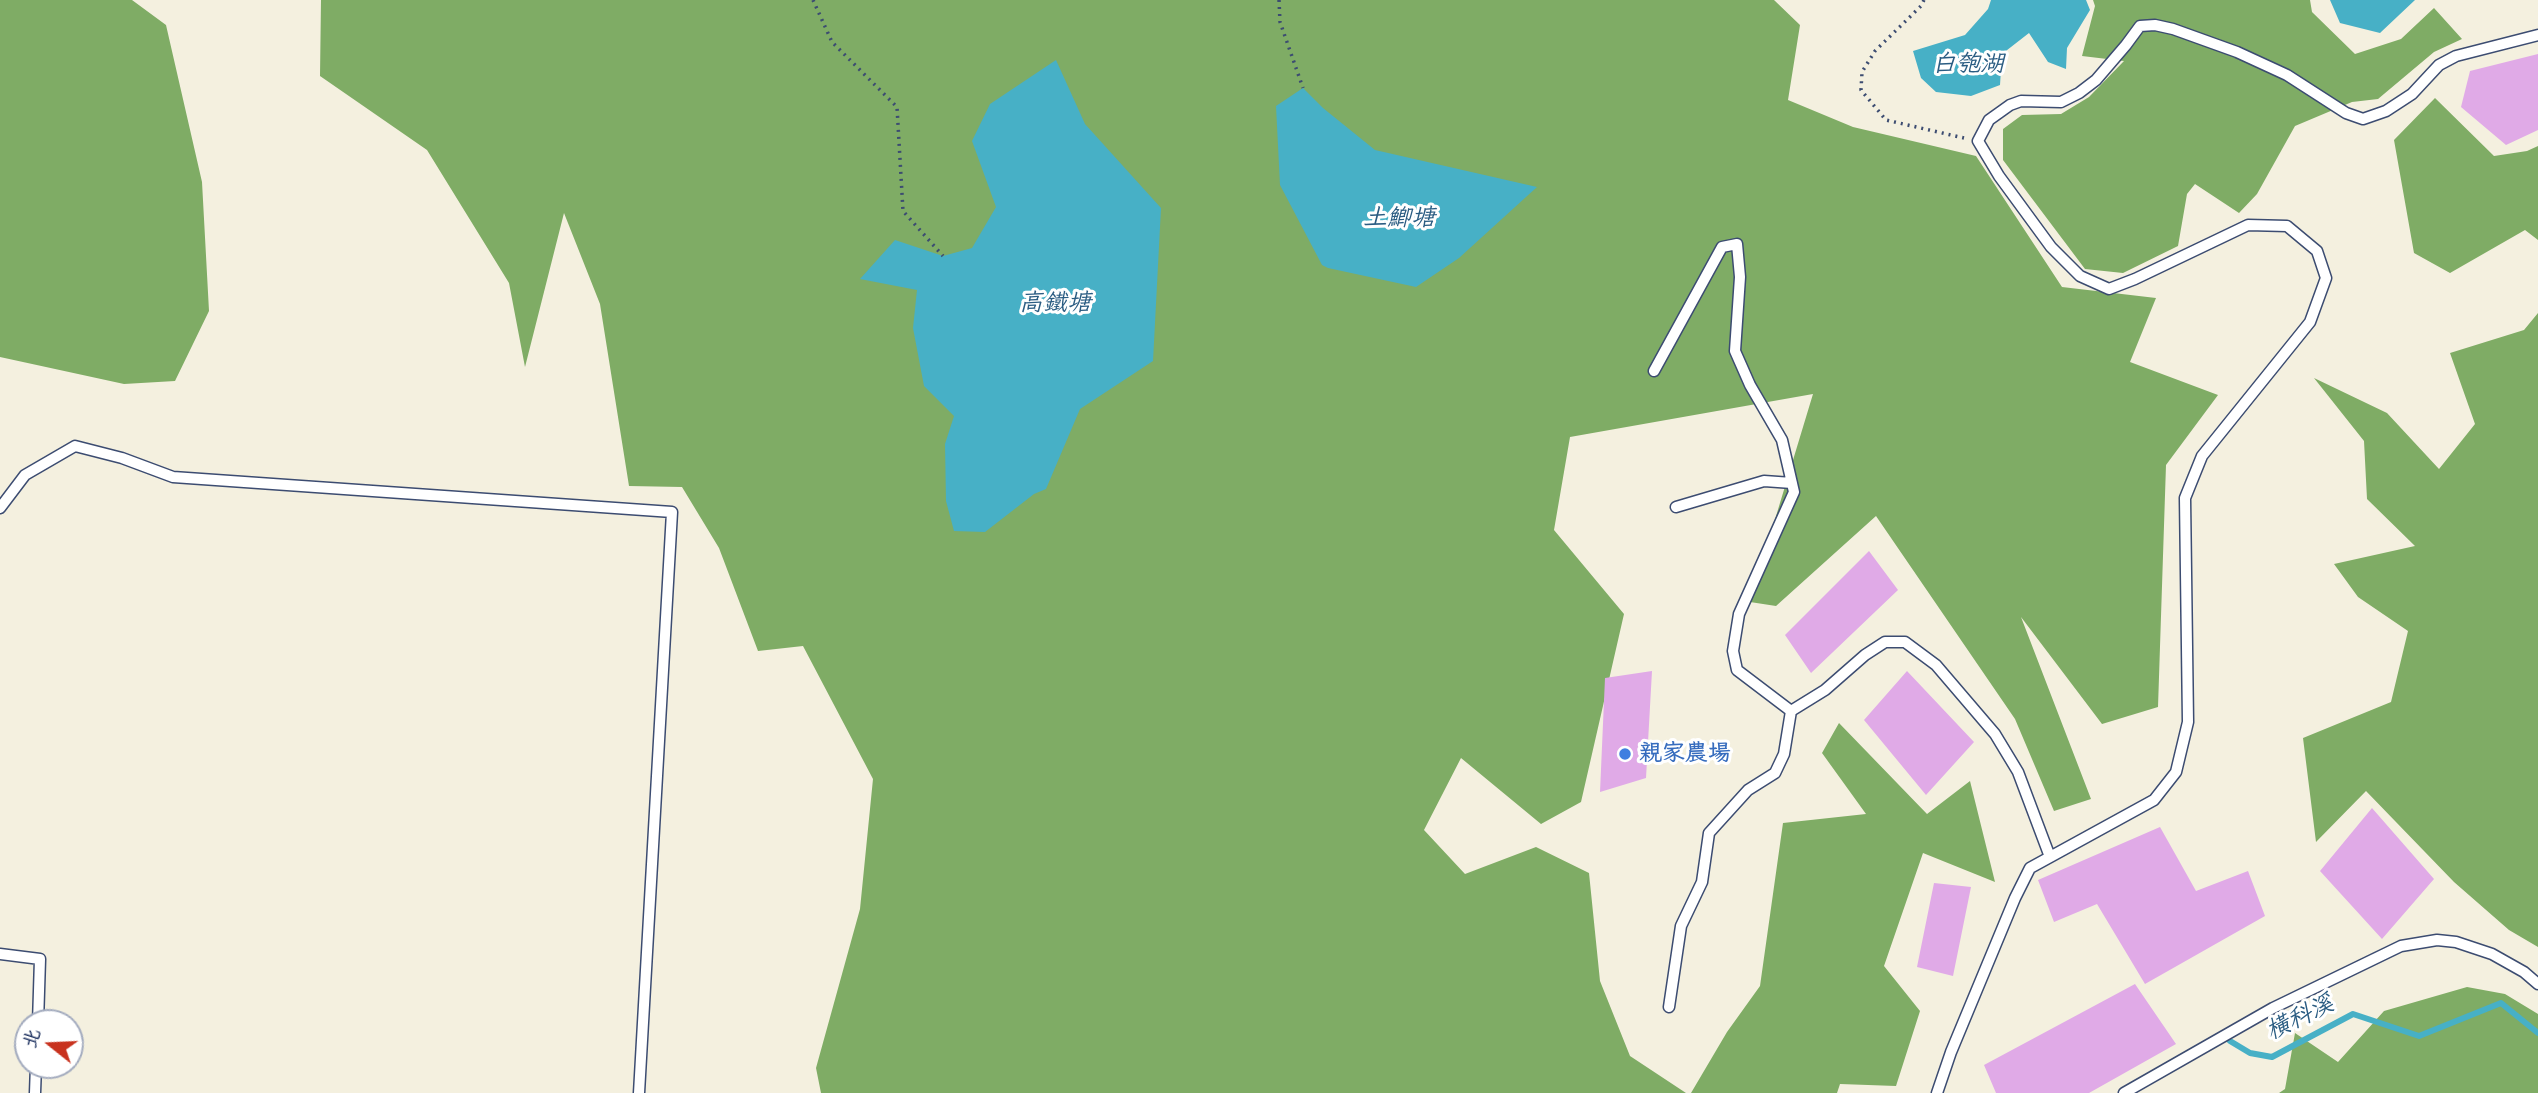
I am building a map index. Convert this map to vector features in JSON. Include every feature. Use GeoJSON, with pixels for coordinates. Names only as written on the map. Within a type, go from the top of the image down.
{"type":"FeatureCollection","features":[{"type":"Feature","properties":{"kind":"lane"},"geometry":{"type":"LineString","coordinates":[[1937,1093],[1951,1052],[2030,868],[2154,800],[2176,772],[2188,722],[2185,498],[2202,456],[2311,323],[2326,278],[2317,251],[2287,226],[2248,225],[2109,289],[2080,276],[2051,247],[1978,141],[1989,120],[2010,105],[2021,101],[2061,102],[2079,93],[2096,79],[2140,26],[2155,24],[2237,52],[2287,75],[2346,113],[2363,119],[2386,111],[2412,94],[2439,65],[2455,57],[2538,35]]}},
{"type":"Feature","properties":{"kind":"lane"},"geometry":{"type":"LineString","coordinates":[[1654,371],[1722,247],[1737,244],[1740,277],[1735,351],[1782,440],[1794,492],[1739,614],[1732,651],[1737,670],[1791,711]]}},
{"type":"Feature","properties":{"kind":"lane"},"geometry":{"type":"LineString","coordinates":[[0,508],[25,475],[75,446],[122,458],[173,477],[672,512],[639,1093]]}},
{"type":"Feature","properties":{"kind":"lane"},"geometry":{"type":"LineString","coordinates":[[1676,507],[1764,481],[1792,483]]}},
{"type":"Feature","properties":{"kind":"lane"},"geometry":{"type":"LineString","coordinates":[[1669,1007],[1681,926],[1702,882],[1709,833],[1748,790],[1775,773],[1784,754],[1791,711],[1825,690],[1885,642],[1905,642],[1936,665],[1995,734],[2018,772],[2050,857]]}},
{"type":"Feature","properties":{"kind":"lane"},"geometry":{"type":"LineString","coordinates":[[2124,1093],[2273,1008],[2401,946],[2437,940],[2456,942],[2492,954],[2524,972],[2538,984]]}},
{"type":"Feature","properties":{"kind":"lane"},"geometry":{"type":"LineString","coordinates":[[0,954],[40,959],[38,1009]]}},
{"type":"Feature","properties":{"kind":"path"},"geometry":{"type":"LineString","coordinates":[[813,0],[832,42],[897,107],[903,211],[943,256]]}},
{"type":"Feature","properties":{"kind":"path"},"geometry":{"type":"LineString","coordinates":[[1279,0],[1280,22],[1303,88]]}},
{"type":"Feature","properties":{"kind":"path"},"geometry":{"type":"LineString","coordinates":[[1924,0],[1875,51],[1862,72],[1861,90],[1886,120],[1978,141]]}},
{"type":"Feature","properties":{"kind":"green space"},"geometry":{"type":"Polygon","coordinates":[[[0,0],[132,0],[166,25],[202,182],[209,311],[175,381],[124,384],[0,357],[0,0]]]}},
{"type":"Feature","properties":{"kind":"green space"},"geometry":{"type":"Polygon","coordinates":[[[321,0],[1774,0],[1800,25],[1788,100],[1853,127],[1976,156],[2062,287],[2156,298],[2130,362],[2218,395],[2166,465],[2158,707],[2102,724],[2021,617],[2091,799],[2054,811],[2015,719],[1876,516],[1776,606],[1750,602],[1813,394],[1570,437],[1554,530],[1624,614],[1581,802],[1541,824],[1461,758],[1424,830],[1465,874],[1536,847],[1589,873],[1600,981],[1630,1056],[1686,1093],[821,1093],[816,1068],[860,909],[873,779],[803,646],[758,651],[719,548],[682,487],[629,486],[600,304],[564,213],[525,367],[509,283],[427,150],[320,76],[321,0]]]}},
{"type":"Feature","properties":{"kind":"green space"},"geometry":{"type":"Polygon","coordinates":[[[2093,0],[2310,0],[2312,12],[2355,54],[2401,39],[2434,8],[2462,39],[2434,52],[2378,99],[2352,102],[2295,126],[2257,194],[2239,213],[2195,184],[2187,194],[2178,246],[2123,273],[2085,269],[2003,160],[2003,129],[2022,115],[2061,114],[2089,97],[2124,61],[2082,56],[2095,6],[2093,0]]]}},
{"type":"Feature","properties":{"kind":"green space"},"geometry":{"type":"Polygon","coordinates":[[[2435,98],[2494,156],[2527,151],[2538,146],[2538,240],[2525,230],[2450,273],[2414,253],[2394,140],[2435,98]]]}},
{"type":"Feature","properties":{"kind":"green space"},"geometry":{"type":"Polygon","coordinates":[[[2538,313],[2538,947],[2509,930],[2454,882],[2366,791],[2316,842],[2303,738],[2391,702],[2408,631],[2358,597],[2334,564],[2415,546],[2367,499],[2364,441],[2314,378],[2387,413],[2439,469],[2475,424],[2450,353],[2524,330],[2538,313]]]}},
{"type":"Feature","properties":{"kind":"green space"},"geometry":{"type":"Polygon","coordinates":[[[1839,723],[1927,814],[1970,781],[1995,882],[1923,853],[1884,966],[1920,1011],[1896,1086],[1840,1084],[1837,1093],[1691,1093],[1727,1032],[1760,986],[1783,823],[1866,814],[1822,753],[1839,723]]]}},
{"type":"Feature","properties":{"kind":"green space"},"geometry":{"type":"Polygon","coordinates":[[[2467,987],[2505,994],[2538,1014],[2538,1093],[2279,1093],[2285,1089],[2295,1033],[2338,1062],[2384,1011],[2467,987]]]}},
{"type":"Feature","properties":{"kind":"water","name":"白匏湖"},"geometry":{"type":"Polygon","coordinates":[[[1991,0],[2086,0],[2090,10],[2067,48],[2066,69],[2048,62],[2029,33],[2002,54],[2000,85],[1971,96],[1936,92],[1921,78],[1913,51],[1965,35],[1988,9],[1991,0]]]}},
{"type":"Feature","properties":{"kind":"water"},"geometry":{"type":"Polygon","coordinates":[[[2330,0],[2415,0],[2380,33],[2340,23],[2330,0]]]}},
{"type":"Feature","properties":{"kind":"water","name":"高鐵塘"},"geometry":{"type":"Polygon","coordinates":[[[1056,60],[1085,124],[1161,208],[1153,361],[1080,409],[1046,489],[1034,494],[985,532],[954,531],[946,501],[945,444],[954,416],[924,386],[913,328],[917,290],[860,279],[895,240],[943,256],[972,248],[996,207],[972,141],[990,104],[1056,60]]]}},
{"type":"Feature","properties":{"kind":"water","name":"土鯽塘"},"geometry":{"type":"Polygon","coordinates":[[[1303,88],[1323,108],[1375,150],[1537,187],[1459,258],[1416,287],[1328,268],[1322,265],[1280,185],[1276,106],[1303,88]]]}},
{"type":"Feature","properties":{"kind":"building"},"geometry":{"type":"Polygon","coordinates":[[[2538,54],[2538,130],[2506,145],[2461,107],[2470,71],[2538,54]]]}},
{"type":"Feature","properties":{"kind":"building"},"geometry":{"type":"Polygon","coordinates":[[[1869,551],[1898,590],[1811,673],[1785,635],[1869,551]]]}},
{"type":"Feature","properties":{"kind":"building","name":"親家農場"},"geometry":{"type":"Polygon","coordinates":[[[1652,671],[1646,778],[1600,792],[1605,678],[1652,671]]]}},
{"type":"Feature","properties":{"kind":"building"},"geometry":{"type":"Polygon","coordinates":[[[1907,671],[1974,742],[1926,795],[1864,720],[1907,671]]]}},
{"type":"Feature","properties":{"kind":"building"},"geometry":{"type":"Polygon","coordinates":[[[2372,808],[2434,879],[2382,939],[2320,871],[2372,808]]]}},
{"type":"Feature","properties":{"kind":"building"},"geometry":{"type":"Polygon","coordinates":[[[2160,827],[2196,891],[2248,871],[2265,916],[2145,984],[2097,904],[2054,922],[2038,880],[2160,827]]]}},
{"type":"Feature","properties":{"kind":"building"},"geometry":{"type":"Polygon","coordinates":[[[1934,883],[1971,887],[1953,976],[1917,967],[1934,883]]]}},
{"type":"Feature","properties":{"kind":"building"},"geometry":{"type":"Polygon","coordinates":[[[2135,984],[2176,1044],[2089,1093],[1996,1093],[1984,1065],[2135,984]]]}},
{"type":"Feature","properties":{"kind":"waterway","name":"橫科溪"},"geometry":{"type":"LineString","coordinates":[[2230,1041],[2250,1053],[2272,1057],[2353,1014],[2419,1036],[2501,1003],[2538,1033]]}},
{"type":"Feature","properties":{"kind":"place","name":"親家農場"},"geometry":{"type":"Point","coordinates":[1625,754]}}]}
